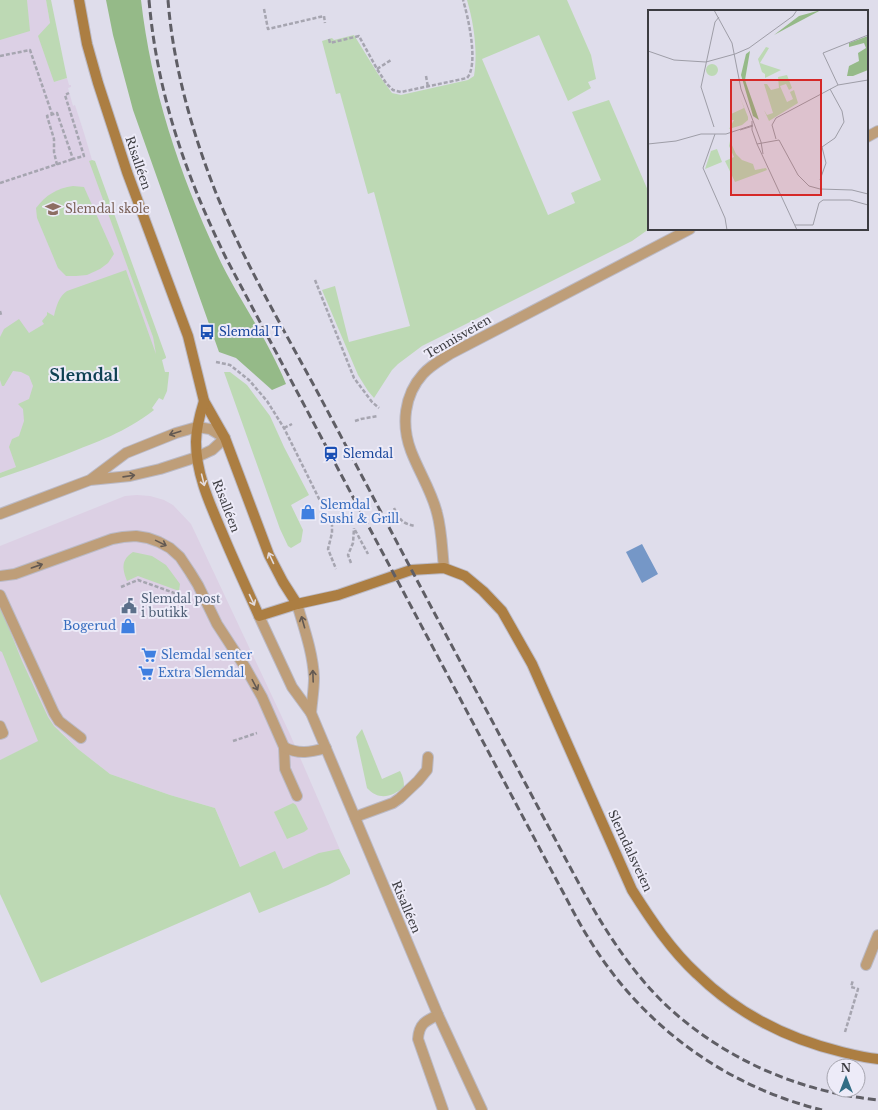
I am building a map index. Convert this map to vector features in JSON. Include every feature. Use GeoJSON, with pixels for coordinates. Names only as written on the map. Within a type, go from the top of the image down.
{"type":"FeatureCollection","features":[{"type":"Feature","properties":{"kind":"main road","name":"Risalléen"},"geometry":{"type":"LineString","coordinates":[[78,0],[87,44],[98,83],[127,172],[188,336],[204,401],[225,438],[269,554],[282,582],[298,604]]}},
{"type":"Feature","properties":{"kind":"main road","name":"Risalléen"},"geometry":{"type":"LineString","coordinates":[[204,401],[197,427],[197,457],[204,486],[237,569],[259,616]]}},
{"type":"Feature","properties":{"kind":"main road"},"geometry":{"type":"LineString","coordinates":[[259,616],[298,604],[338,595],[411,570],[444,568]]}},
{"type":"Feature","properties":{"kind":"main road","name":"Slemdalsveien"},"geometry":{"type":"LineString","coordinates":[[444,568],[465,576],[483,591],[502,611],[532,664],[543,687],[632,890],[652,921],[677,954],[715,991],[760,1021],[791,1036],[817,1046],[878,1059]]}},
{"type":"Feature","properties":{"kind":"street"},"geometry":{"type":"LineString","coordinates":[[868,136],[878,131]]}},
{"type":"Feature","properties":{"kind":"street","name":"Tennisveien"},"geometry":{"type":"LineString","coordinates":[[444,568],[438,514],[405,432],[405,413],[414,385],[429,368],[450,354],[688,230]]}},
{"type":"Feature","properties":{"kind":"street"},"geometry":{"type":"LineString","coordinates":[[0,514],[90,480],[130,476],[160,469],[197,457],[212,450],[225,438],[210,429],[197,427],[170,435],[126,453],[90,480]]}},
{"type":"Feature","properties":{"kind":"street"},"geometry":{"type":"LineString","coordinates":[[0,576],[14,574],[123,536],[148,538],[170,548],[180,557],[198,585],[217,624],[246,667],[284,747],[285,769],[297,796]]}},
{"type":"Feature","properties":{"kind":"street"},"geometry":{"type":"LineString","coordinates":[[0,595],[54,713],[59,721],[81,738]]}},
{"type":"Feature","properties":{"kind":"street","name":"Risalléen"},"geometry":{"type":"LineString","coordinates":[[298,604],[308,640],[314,679],[311,713]]}},
{"type":"Feature","properties":{"kind":"street","name":"Risalléen"},"geometry":{"type":"LineString","coordinates":[[259,616],[292,687],[311,713],[438,1015],[482,1110]]}},
{"type":"Feature","properties":{"kind":"street"},"geometry":{"type":"LineString","coordinates":[[0,726],[3,733],[0,734]]}},
{"type":"Feature","properties":{"kind":"street"},"geometry":{"type":"LineString","coordinates":[[284,747],[290,751],[304,753],[326,748]]}},
{"type":"Feature","properties":{"kind":"street"},"geometry":{"type":"LineString","coordinates":[[355,817],[393,803],[400,798],[427,770],[428,757]]}},
{"type":"Feature","properties":{"kind":"street"},"geometry":{"type":"LineString","coordinates":[[866,965],[878,935]]}},
{"type":"Feature","properties":{"kind":"street"},"geometry":{"type":"LineString","coordinates":[[438,1015],[425,1022],[418,1032],[418,1039],[443,1110]]}},
{"type":"Feature","properties":{"kind":"path"},"geometry":{"type":"LineString","coordinates":[[329,39],[330,43],[359,36],[377,70],[393,90],[401,92],[467,78],[471,74],[472,64],[471,37],[463,0]]}},
{"type":"Feature","properties":{"kind":"path"},"geometry":{"type":"LineString","coordinates":[[264,9],[268,29],[324,16],[325,23]]}},
{"type":"Feature","properties":{"kind":"path"},"geometry":{"type":"LineString","coordinates":[[0,56],[30,50],[52,114]]}},
{"type":"Feature","properties":{"kind":"path"},"geometry":{"type":"LineString","coordinates":[[377,70],[391,60]]}},
{"type":"Feature","properties":{"kind":"path"},"geometry":{"type":"LineString","coordinates":[[426,76],[428,86]]}},
{"type":"Feature","properties":{"kind":"path"},"geometry":{"type":"LineString","coordinates":[[0,183],[84,156],[65,95],[69,93]]}},
{"type":"Feature","properties":{"kind":"path"},"geometry":{"type":"LineString","coordinates":[[57,165],[54,152],[54,139],[47,116],[52,114],[57,113],[73,160]]}},
{"type":"Feature","properties":{"kind":"path"},"geometry":{"type":"LineString","coordinates":[[315,280],[354,378],[372,402],[379,408]]}},
{"type":"Feature","properties":{"kind":"path"},"geometry":{"type":"LineString","coordinates":[[0,311],[1,315]]}},
{"type":"Feature","properties":{"kind":"path"},"geometry":{"type":"LineString","coordinates":[[216,362],[230,365],[248,380],[267,401],[284,428],[332,525],[332,533],[328,549],[336,569]]}},
{"type":"Feature","properties":{"kind":"path"},"geometry":{"type":"LineString","coordinates":[[356,421],[378,416]]}},
{"type":"Feature","properties":{"kind":"path"},"geometry":{"type":"LineString","coordinates":[[284,428],[292,424]]}},
{"type":"Feature","properties":{"kind":"path"},"geometry":{"type":"LineString","coordinates":[[394,508],[401,521],[415,526]]}},
{"type":"Feature","properties":{"kind":"path"},"geometry":{"type":"LineString","coordinates":[[351,563],[348,555],[353,543],[354,528],[368,554]]}},
{"type":"Feature","properties":{"kind":"path"},"geometry":{"type":"LineString","coordinates":[[121,587],[138,580],[184,597]]}},
{"type":"Feature","properties":{"kind":"path"},"geometry":{"type":"LineString","coordinates":[[233,741],[274,726]]}},
{"type":"Feature","properties":{"kind":"path"},"geometry":{"type":"LineString","coordinates":[[837,1050],[845,1033],[858,989],[851,986],[856,973],[866,965]]}},
{"type":"Feature","properties":{"kind":"shaded area","name":"Slemdal skole"},"geometry":{"type":"Polygon","coordinates":[[[0,0],[46,0],[50,23],[54,82],[67,78],[69,85],[71,85],[71,87],[68,88],[73,106],[75,105],[84,133],[92,160],[90,161],[153,337],[158,361],[107,434],[0,473],[0,0]]]}},
{"type":"Feature","properties":{"kind":"shaded area"},"geometry":{"type":"Polygon","coordinates":[[[125,496],[150,496],[164,500],[173,505],[191,524],[289,732],[344,859],[251,892],[215,808],[170,795],[110,774],[78,749],[60,731],[0,760],[0,546],[125,496]]]}},
{"type":"Feature","properties":{"kind":"green space"},"geometry":{"type":"Polygon","coordinates":[[[0,0],[27,0],[30,31],[0,40],[0,0]]]}},
{"type":"Feature","properties":{"kind":"green space"},"geometry":{"type":"Polygon","coordinates":[[[46,0],[51,0],[67,78],[54,82],[38,36],[50,23],[46,0]]]}},
{"type":"Feature","properties":{"kind":"green space"},"geometry":{"type":"Polygon","coordinates":[[[106,0],[141,0],[159,98],[168,130],[190,193],[223,267],[278,365],[286,384],[272,390],[236,358],[219,352],[133,110],[113,35],[106,0]]]}},
{"type":"Feature","properties":{"kind":"green space"},"geometry":{"type":"Polygon","coordinates":[[[467,0],[567,0],[591,55],[596,79],[588,82],[591,88],[568,101],[539,35],[482,59],[548,215],[575,203],[571,193],[601,180],[572,112],[609,100],[648,191],[648,230],[632,241],[422,346],[392,370],[374,398],[358,375],[322,290],[335,286],[349,342],[410,326],[374,192],[368,194],[340,93],[336,94],[322,41],[332,38],[334,40],[354,35],[378,74],[392,93],[401,95],[468,80],[474,76],[476,57],[472,19],[467,0]]]}},
{"type":"Feature","properties":{"kind":"green space"},"geometry":{"type":"Polygon","coordinates":[[[89,161],[95,161],[166,357],[162,360],[165,372],[169,372],[167,391],[163,400],[159,398],[152,408],[154,410],[122,431],[64,455],[0,478],[0,473],[16,467],[9,447],[12,439],[19,436],[24,421],[23,409],[18,404],[29,399],[33,386],[29,376],[21,372],[13,371],[4,386],[2,386],[0,380],[0,337],[4,329],[19,319],[29,333],[44,324],[42,321],[47,315],[47,312],[54,316],[60,299],[67,291],[126,270],[156,354],[153,337],[89,161]]]}},
{"type":"Feature","properties":{"kind":"green space"},"geometry":{"type":"Polygon","coordinates":[[[73,186],[84,187],[114,254],[108,263],[100,269],[87,275],[66,276],[58,268],[37,218],[36,208],[52,193],[62,188],[73,186]]]}},
{"type":"Feature","properties":{"kind":"green space"},"geometry":{"type":"Polygon","coordinates":[[[224,372],[230,372],[247,385],[270,416],[309,495],[291,505],[303,530],[301,542],[291,548],[288,546],[280,529],[224,372]]]}},
{"type":"Feature","properties":{"kind":"green space"},"geometry":{"type":"Polygon","coordinates":[[[133,552],[152,556],[166,565],[180,584],[179,591],[138,576],[127,581],[124,572],[124,565],[126,558],[133,552]]]}},
{"type":"Feature","properties":{"kind":"green space"},"geometry":{"type":"Polygon","coordinates":[[[0,606],[22,661],[48,717],[54,726],[78,749],[110,774],[170,795],[215,808],[240,867],[275,851],[283,869],[319,853],[339,849],[350,870],[350,874],[328,885],[259,913],[250,892],[41,983],[0,894],[0,760],[38,741],[2,652],[0,651],[0,606]]]}},
{"type":"Feature","properties":{"kind":"green space"},"geometry":{"type":"Polygon","coordinates":[[[362,729],[382,779],[400,771],[404,787],[395,793],[381,796],[376,795],[367,788],[356,737],[362,729]]]}},
{"type":"Feature","properties":{"kind":"green space"},"geometry":{"type":"Polygon","coordinates":[[[293,803],[296,805],[308,829],[287,839],[274,812],[293,803]]]}},
{"type":"Feature","properties":{"kind":"water"},"geometry":{"type":"Polygon","coordinates":[[[642,544],[658,574],[642,583],[626,552],[642,544]]]}},
{"type":"Feature","properties":{"kind":"railway"},"geometry":{"type":"LineString","coordinates":[[149,0],[153,34],[166,100],[186,164],[211,227],[226,258],[586,934],[612,972],[635,1000],[661,1026],[690,1048],[720,1068],[752,1085],[786,1099],[822,1110]]}},
{"type":"Feature","properties":{"kind":"railway"},"geometry":{"type":"LineString","coordinates":[[168,0],[174,49],[185,98],[207,170],[227,219],[264,295],[319,395],[566,860],[604,927],[618,948],[650,989],[690,1026],[714,1043],[739,1058],[793,1081],[820,1090],[878,1100]]}},
{"type":"Feature","properties":{"kind":"place","name":"Slemdal skole"},"geometry":{"type":"Point","coordinates":[53,209]}},
{"type":"Feature","properties":{"kind":"place","name":"Slemdal T"},"geometry":{"type":"Point","coordinates":[207,332]}},
{"type":"Feature","properties":{"kind":"place","name":"Slemdal"},"geometry":{"type":"Point","coordinates":[331,454]}},
{"type":"Feature","properties":{"kind":"place","name":"Slemdal Sushi & Grill"},"geometry":{"type":"Point","coordinates":[308,512]}},
{"type":"Feature","properties":{"kind":"place","name":"Slemdal post i butikk"},"geometry":{"type":"Point","coordinates":[129,606]}},
{"type":"Feature","properties":{"kind":"place","name":"Bogerud"},"geometry":{"type":"Point","coordinates":[128,626]}},
{"type":"Feature","properties":{"kind":"place","name":"Slemdal senter"},"geometry":{"type":"Point","coordinates":[149,655]}},
{"type":"Feature","properties":{"kind":"place","name":"Extra Slemdal"},"geometry":{"type":"Point","coordinates":[146,673]}},
{"type":"Feature","properties":{"kind":"district","name":"Slemdal"},"geometry":{"type":"Point","coordinates":[84,375]}}]}
